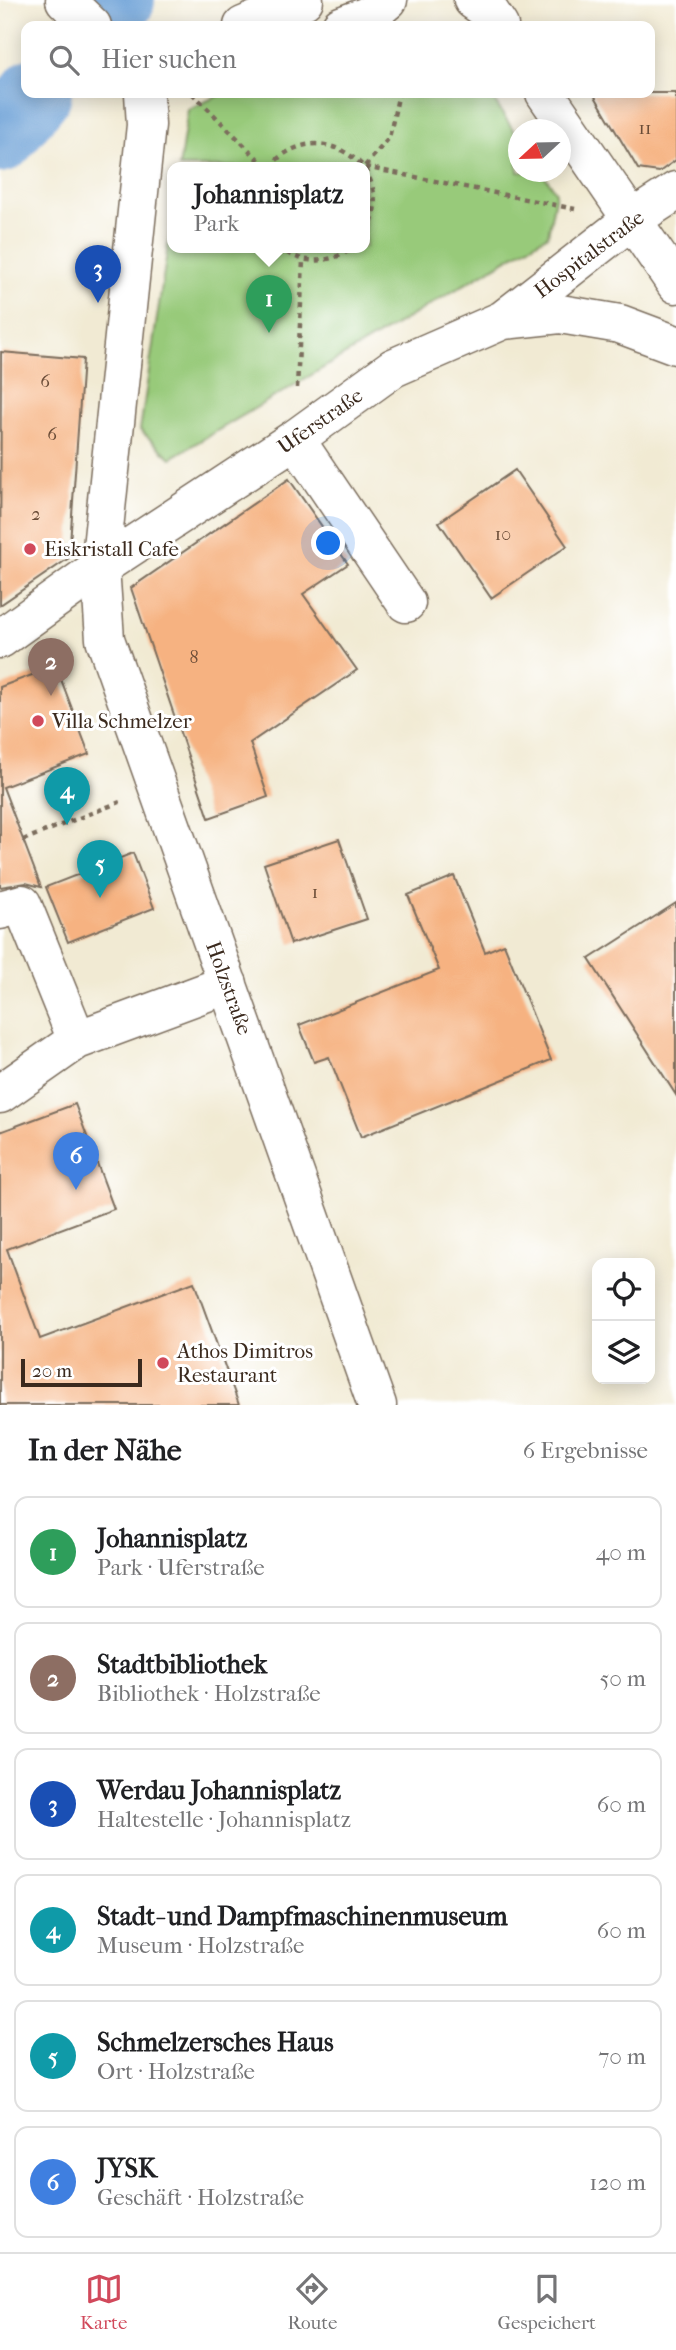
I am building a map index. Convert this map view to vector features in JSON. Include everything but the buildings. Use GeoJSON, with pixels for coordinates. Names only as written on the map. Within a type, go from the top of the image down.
{"type":"FeatureCollection","features":[{"type":"Feature","properties":{"kind":"street"},"geometry":{"type":"LineString","coordinates":[[255,21],[304,0]]}},
{"type":"Feature","properties":{"kind":"street"},"geometry":{"type":"LineString","coordinates":[[354,21],[370,15],[388,0]]}},
{"type":"Feature","properties":{"kind":"street"},"geometry":{"type":"LineString","coordinates":[[473,0],[489,10],[496,21]]}},
{"type":"Feature","properties":{"kind":"street","name":"Holzstraße"},"geometry":{"type":"LineString","coordinates":[[144,98],[146,125],[100,567],[105,639],[377,1405]]}},
{"type":"Feature","properties":{"kind":"street"},"geometry":{"type":"LineString","coordinates":[[548,98],[676,284]]}},
{"type":"Feature","properties":{"kind":"street","name":"Hospitalstraße"},"geometry":{"type":"LineString","coordinates":[[503,320],[631,220],[676,191]]}},
{"type":"Feature","properties":{"kind":"street","name":"Uferstraße"},"geometry":{"type":"LineString","coordinates":[[0,639],[100,567],[295,439],[394,368],[503,320],[560,314],[620,324],[676,345]]}},
{"type":"Feature","properties":{"kind":"street"},"geometry":{"type":"LineString","coordinates":[[295,439],[406,604]]}},
{"type":"Feature","properties":{"kind":"street"},"geometry":{"type":"LineString","coordinates":[[0,910],[22,904],[77,1040]]}},
{"type":"Feature","properties":{"kind":"street"},"geometry":{"type":"LineString","coordinates":[[0,1094],[77,1040],[228,984]]}},
{"type":"Feature","properties":{"kind":"path"},"geometry":{"type":"LineString","coordinates":[[197,98],[262,162]]}},
{"type":"Feature","properties":{"kind":"path"},"geometry":{"type":"LineString","coordinates":[[368,162],[389,138],[398,98]]}},
{"type":"Feature","properties":{"kind":"path"},"geometry":{"type":"LineString","coordinates":[[272,162],[296,146],[315,142],[334,145],[351,153],[359,162]]}},
{"type":"Feature","properties":{"kind":"path"},"geometry":{"type":"LineString","coordinates":[[370,169],[631,220]]}},
{"type":"Feature","properties":{"kind":"path"},"geometry":{"type":"LineString","coordinates":[[370,179],[376,205],[370,221]]}},
{"type":"Feature","properties":{"kind":"path"},"geometry":{"type":"LineString","coordinates":[[290,253],[303,260],[324,261],[346,253]]}},
{"type":"Feature","properties":{"kind":"path"},"geometry":{"type":"LineString","coordinates":[[295,439],[303,260]]}},
{"type":"Feature","properties":{"kind":"path"},"geometry":{"type":"LineString","coordinates":[[23,840],[158,788]]}},
{"type":"Feature","properties":{"kind":"green space"},"geometry":{"type":"Polygon","coordinates":[[[213,98],[492,98],[508,122],[508,182],[549,182],[556,192],[548,235],[171,458],[140,430],[167,252],[370,253],[370,162],[180,162],[188,109],[213,98]]]}},
{"type":"Feature","properties":{"kind":"waterway"},"geometry":{"type":"LineString","coordinates":[[100,21],[119,0]]}},
{"type":"Feature","properties":{"kind":"waterway"},"geometry":{"type":"LineString","coordinates":[[0,137],[32,98]]}},
{"type":"Feature","properties":{"kind":"place","name":"Werdau Johannisplatz"},"geometry":{"type":"Point","coordinates":[98,303]}},
{"type":"Feature","properties":{"kind":"place","name":"Johannisplatz"},"geometry":{"type":"Point","coordinates":[269,333]}},
{"type":"Feature","properties":{"kind":"place","name":"Eiskristall Cafe"},"geometry":{"type":"Point","coordinates":[30,549]}},
{"type":"Feature","properties":{"kind":"place","name":"Stadtbibliothek"},"geometry":{"type":"Point","coordinates":[51,696]}},
{"type":"Feature","properties":{"kind":"place","name":"Villa Schmelzer"},"geometry":{"type":"Point","coordinates":[38,721]}},
{"type":"Feature","properties":{"kind":"place","name":"Stadt- und Dampfmaschinenmuseum"},"geometry":{"type":"Point","coordinates":[67,825]}},
{"type":"Feature","properties":{"kind":"place","name":"Schmelzersches Haus"},"geometry":{"type":"Point","coordinates":[100,898]}},
{"type":"Feature","properties":{"kind":"place","name":"JYSK"},"geometry":{"type":"Point","coordinates":[76,1190]}},
{"type":"Feature","properties":{"kind":"place","name":"Athos Dimitros Restaurant"},"geometry":{"type":"Point","coordinates":[163,1363]}}]}
